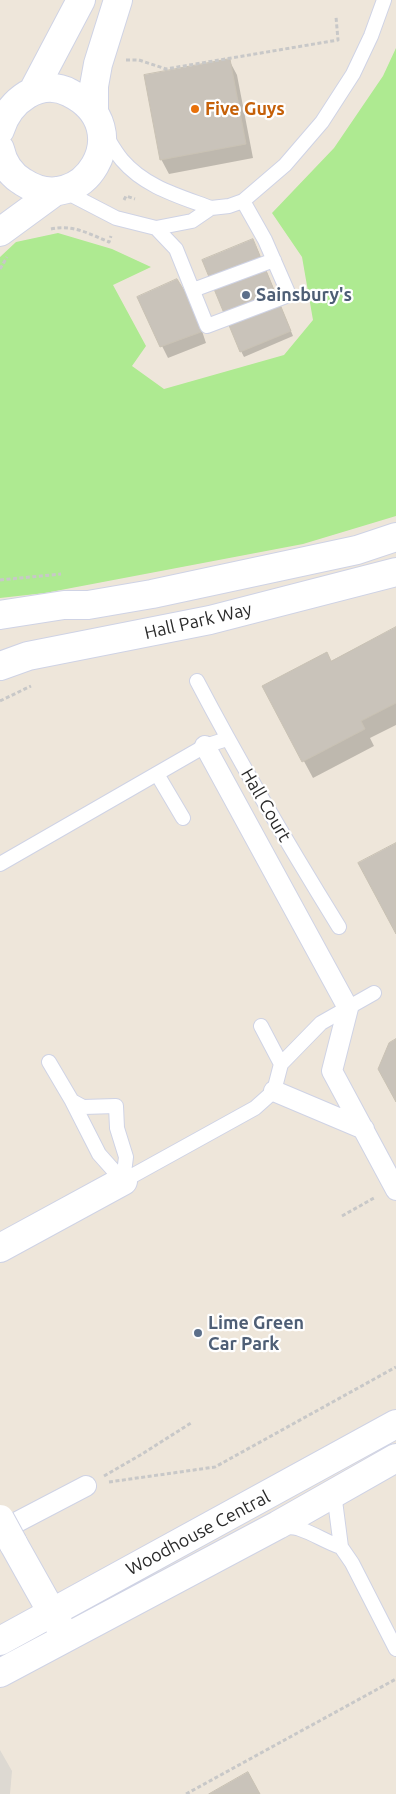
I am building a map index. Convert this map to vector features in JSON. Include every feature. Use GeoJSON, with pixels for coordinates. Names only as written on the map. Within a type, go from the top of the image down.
{"type":"FeatureCollection","features":[{"type":"Feature","properties":{"kind":"street"},"geometry":{"type":"LineString","coordinates":[[59,191],[42,191],[29,186],[7,168],[0,148],[3,118],[80,0]]}},
{"type":"Feature","properties":{"kind":"street"},"geometry":{"type":"LineString","coordinates":[[0,232],[59,191],[86,178],[94,167],[100,155],[102,142],[94,86],[98,64],[118,0]]}},
{"type":"Feature","properties":{"kind":"street"},"geometry":{"type":"LineString","coordinates":[[18,96],[50,88],[67,91],[82,98],[98,120]]}},
{"type":"Feature","properties":{"kind":"street","name":"Hall Park Way"},"geometry":{"type":"LineString","coordinates":[[0,615],[64,605],[88,605],[152,594],[357,550],[396,537]]}},
{"type":"Feature","properties":{"kind":"street","name":"Hall Park Way"},"geometry":{"type":"LineString","coordinates":[[0,666],[28,656],[210,620],[396,572]]}},
{"type":"Feature","properties":{"kind":"street"},"geometry":{"type":"LineString","coordinates":[[205,746],[348,1008],[332,1071],[395,1189]]}},
{"type":"Feature","properties":{"kind":"street"},"geometry":{"type":"LineString","coordinates":[[274,1091],[364,1129]]}},
{"type":"Feature","properties":{"kind":"street"},"geometry":{"type":"LineString","coordinates":[[0,1248],[123,1182]]}},
{"type":"Feature","properties":{"kind":"street","name":"Woodhouse Central"},"geometry":{"type":"LineString","coordinates":[[0,1641],[396,1424]]}},
{"type":"Feature","properties":{"kind":"street","name":"Woodhouse Central"},"geometry":{"type":"LineString","coordinates":[[0,1673],[278,1525],[396,1458]]}},
{"type":"Feature","properties":{"kind":"street"},"geometry":{"type":"LineString","coordinates":[[334,1459],[334,1493]]}},
{"type":"Feature","properties":{"kind":"street"},"geometry":{"type":"LineString","coordinates":[[6,1537],[86,1486]]}},
{"type":"Feature","properties":{"kind":"street"},"geometry":{"type":"LineString","coordinates":[[0,1519],[6,1537],[66,1637]]}},
{"type":"Feature","properties":{"kind":"lane"},"geometry":{"type":"LineString","coordinates":[[98,120],[122,159],[140,178],[161,190],[211,208],[229,206],[243,201],[285,165],[322,122],[353,74],[371,36],[384,0]]}},
{"type":"Feature","properties":{"kind":"lane"},"geometry":{"type":"LineString","coordinates":[[59,191],[116,218],[156,228],[192,221],[211,208]]}},
{"type":"Feature","properties":{"kind":"lane"},"geometry":{"type":"LineString","coordinates":[[156,228],[176,249],[207,326],[289,295],[274,260],[243,201]]}},
{"type":"Feature","properties":{"kind":"lane"},"geometry":{"type":"LineString","coordinates":[[193,290],[274,260]]}},
{"type":"Feature","properties":{"kind":"lane","name":"Hall Court"},"geometry":{"type":"LineString","coordinates":[[198,681],[227,739],[283,836],[339,927]]}},
{"type":"Feature","properties":{"kind":"lane"},"geometry":{"type":"LineString","coordinates":[[0,864],[205,746],[227,739]]}},
{"type":"Feature","properties":{"kind":"lane"},"geometry":{"type":"LineString","coordinates":[[158,774],[183,818]]}},
{"type":"Feature","properties":{"kind":"lane"},"geometry":{"type":"LineString","coordinates":[[123,1182],[255,1108],[274,1091],[281,1064],[321,1023],[374,993]]}},
{"type":"Feature","properties":{"kind":"lane"},"geometry":{"type":"LineString","coordinates":[[261,1026],[281,1064]]}},
{"type":"Feature","properties":{"kind":"lane"},"geometry":{"type":"LineString","coordinates":[[49,1062],[72,1101],[98,1154],[123,1182]]}},
{"type":"Feature","properties":{"kind":"lane"},"geometry":{"type":"LineString","coordinates":[[72,1101],[83,1107],[116,1106],[116,1128],[126,1157],[123,1182]]}},
{"type":"Feature","properties":{"kind":"lane"},"geometry":{"type":"LineString","coordinates":[[334,1493],[341,1547],[352,1563],[396,1649]]}},
{"type":"Feature","properties":{"kind":"lane"},"geometry":{"type":"LineString","coordinates":[[278,1525],[298,1528],[314,1534],[325,1542],[341,1547]]}},
{"type":"Feature","properties":{"kind":"path"},"geometry":{"type":"LineString","coordinates":[[123,60],[139,60],[166,69],[338,40],[336,17]]}},
{"type":"Feature","properties":{"kind":"path"},"geometry":{"type":"LineString","coordinates":[[0,580],[60,574]]}},
{"type":"Feature","properties":{"kind":"path"},"geometry":{"type":"LineString","coordinates":[[342,1216],[395,1189]]}},
{"type":"Feature","properties":{"kind":"path"},"geometry":{"type":"LineString","coordinates":[[86,1486],[215,1467],[396,1367]]}},
{"type":"Feature","properties":{"kind":"path"},"geometry":{"type":"LineString","coordinates":[[86,1486],[191,1423]]}},
{"type":"Feature","properties":{"kind":"path"},"geometry":{"type":"LineString","coordinates":[[186,1794],[396,1679]]}},
{"type":"Feature","properties":{"kind":"green space"},"geometry":{"type":"Polygon","coordinates":[[[396,48],[396,516],[303,544],[45,593],[0,598],[0,257],[16,242],[58,233],[112,249],[151,267],[113,285],[146,346],[132,366],[164,389],[284,355],[313,320],[302,257],[272,213],[334,148],[383,76],[396,48]]]}},
{"type":"Feature","properties":{"kind":"shaded area"},"geometry":{"type":"Polygon","coordinates":[[[0,1750],[12,1771],[10,1794],[0,1794],[0,1750]]]}},
{"type":"Feature","properties":{"kind":"building","name":"Five Guys"},"geometry":{"type":"Polygon","coordinates":[[[230,59],[246,144],[160,160],[144,75],[230,59]]]}},
{"type":"Feature","properties":{"kind":"building","name":"Sainsbury's"},"geometry":{"type":"Polygon","coordinates":[[[253,239],[291,331],[240,352],[202,260],[253,239]]]}},
{"type":"Feature","properties":{"kind":"building"},"geometry":{"type":"Polygon","coordinates":[[[177,279],[190,300],[201,332],[160,347],[137,297],[177,279]]]}},
{"type":"Feature","properties":{"kind":"building"},"geometry":{"type":"Polygon","coordinates":[[[396,627],[396,703],[361,721],[365,729],[302,762],[262,686],[327,652],[331,661],[396,627]]]}},
{"type":"Feature","properties":{"kind":"building"},"geometry":{"type":"Polygon","coordinates":[[[396,843],[396,934],[358,863],[396,843]]]}},
{"type":"Feature","properties":{"kind":"building"},"geometry":{"type":"Polygon","coordinates":[[[396,1039],[396,1102],[378,1069],[389,1043],[396,1039]]]}},
{"type":"Feature","properties":{"kind":"building"},"geometry":{"type":"Polygon","coordinates":[[[248,1772],[260,1794],[209,1794],[248,1772]]]}},
{"type":"Feature","properties":{"kind":"place","name":"Five Guys"},"geometry":{"type":"Point","coordinates":[195,109]}},
{"type":"Feature","properties":{"kind":"place","name":"Sainsbury's"},"geometry":{"type":"Point","coordinates":[246,295]}},
{"type":"Feature","properties":{"kind":"place","name":"Lime Green Car Park"},"geometry":{"type":"Point","coordinates":[198,1333]}}]}
